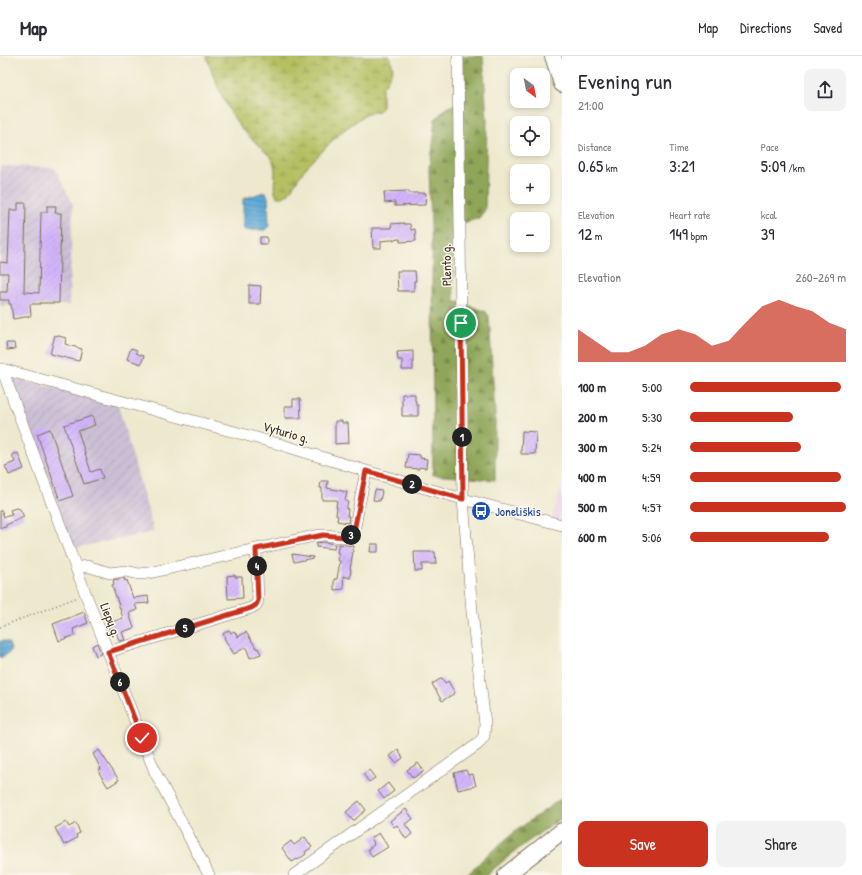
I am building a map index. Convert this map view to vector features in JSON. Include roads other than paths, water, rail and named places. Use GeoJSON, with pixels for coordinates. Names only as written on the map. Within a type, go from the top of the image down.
{"type":"FeatureCollection","features":[{"type":"Feature","properties":{"kind":"highway"},"geometry":{"type":"LineString","coordinates":[[553,56],[562,84]]}},
{"type":"Feature","properties":{"kind":"highway"},"geometry":{"type":"LineString","coordinates":[[506,875],[562,831]]}},
{"type":"Feature","properties":{"kind":"street","name":"Plento g."},"geometry":{"type":"LineString","coordinates":[[294,875],[478,744],[484,736],[485,724],[472,612],[463,499],[458,56]]}},
{"type":"Feature","properties":{"kind":"street","name":"Vyturio g."},"geometry":{"type":"LineString","coordinates":[[2,369],[279,444],[463,499],[562,525]]}},
{"type":"Feature","properties":{"kind":"street","name":"Liepų g."},"geometry":{"type":"LineString","coordinates":[[2,369],[86,595],[155,772],[209,875]]}},
{"type":"Feature","properties":{"kind":"street"},"geometry":{"type":"LineString","coordinates":[[76,568],[87,566],[110,574],[126,571],[139,574],[149,573],[323,535],[345,537],[351,535],[354,531],[366,471]]}},
{"type":"Feature","properties":{"kind":"street"},"geometry":{"type":"LineString","coordinates":[[108,652],[251,608],[256,605],[258,601],[256,549]]}},
{"type":"Feature","properties":{"kind":"street"},"geometry":{"type":"LineString","coordinates":[[520,875],[527,861],[534,852]]}},
{"type":"Feature","properties":{"kind":"water"},"geometry":{"type":"Polygon","coordinates":[[[266,192],[268,197],[269,226],[265,230],[245,230],[243,228],[243,199],[266,192]]]}},
{"type":"Feature","properties":{"kind":"water"},"geometry":{"type":"Polygon","coordinates":[[[0,641],[8,642],[11,649],[9,653],[0,658],[0,641]]]}},
{"type":"Feature","properties":{"kind":"place","name":"Joneliškis"},"geometry":{"type":"Point","coordinates":[481,511]}}]}
